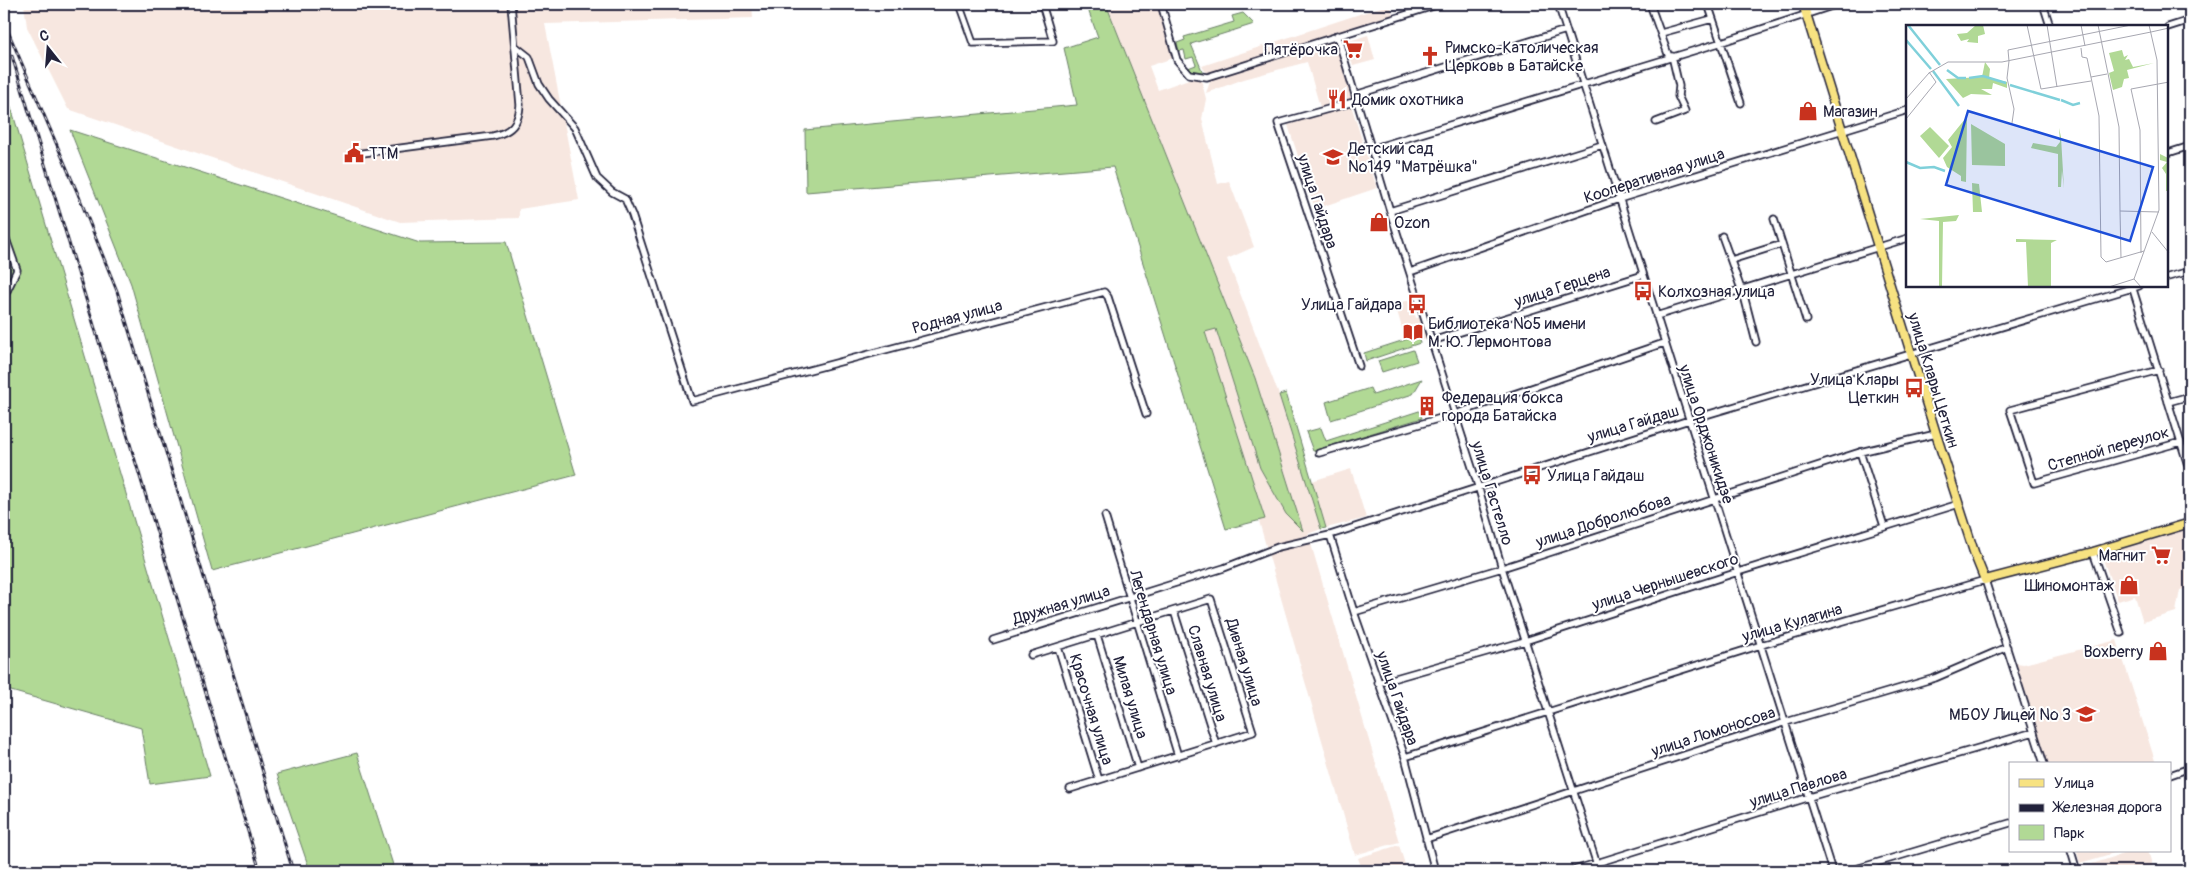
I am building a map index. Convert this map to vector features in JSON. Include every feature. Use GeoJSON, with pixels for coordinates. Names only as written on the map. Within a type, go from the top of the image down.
{"type":"FeatureCollection","features":[{"type":"Feature","properties":{"kind":"main road","name":"улица Клары Цеткин"},"geometry":{"type":"LineString","coordinates":[[1803,4],[1936,434],[1985,580]]}},
{"type":"Feature","properties":{"kind":"main road","name":"улица Кулагина"},"geometry":{"type":"LineString","coordinates":[[1985,580],[2094,552],[2190,523]]}},
{"type":"Feature","properties":{"kind":"street"},"geometry":{"type":"LineString","coordinates":[[355,154],[503,134],[516,123],[519,116],[511,4]]}},
{"type":"Feature","properties":{"kind":"street"},"geometry":{"type":"LineString","coordinates":[[959,4],[973,43],[1053,41],[1042,4]]}},
{"type":"Feature","properties":{"kind":"street"},"geometry":{"type":"LineString","coordinates":[[1161,4],[1178,60],[1189,74],[1207,77],[1440,4]]}},
{"type":"Feature","properties":{"kind":"street","name":"улица Орджоникидзе"},"geometry":{"type":"LineString","coordinates":[[1558,4],[1832,871]]}},
{"type":"Feature","properties":{"kind":"street"},"geometry":{"type":"LineString","coordinates":[[1650,4],[1671,57],[1679,86],[1678,96],[1685,111],[1656,122]]}},
{"type":"Feature","properties":{"kind":"street"},"geometry":{"type":"LineString","coordinates":[[1708,4],[1719,43],[1741,103]]}},
{"type":"Feature","properties":{"kind":"street"},"geometry":{"type":"LineString","coordinates":[[1371,150],[1719,43],[1838,4]]}},
{"type":"Feature","properties":{"kind":"street"},"geometry":{"type":"LineString","coordinates":[[2043,4],[2050,25]]}},
{"type":"Feature","properties":{"kind":"street"},"geometry":{"type":"LineString","coordinates":[[1660,33],[1712,18]]}},
{"type":"Feature","properties":{"kind":"street"},"geometry":{"type":"LineString","coordinates":[[2169,27],[2190,20]]}},
{"type":"Feature","properties":{"kind":"street"},"geometry":{"type":"LineString","coordinates":[[1356,98],[1566,30]]}},
{"type":"Feature","properties":{"kind":"street","name":"улица Гастелло"},"geometry":{"type":"LineString","coordinates":[[1337,35],[1371,150],[1478,486],[1547,712],[1599,871]]}},
{"type":"Feature","properties":{"kind":"street","name":"Родная улица"},"geometry":{"type":"LineString","coordinates":[[515,46],[529,57],[539,84],[549,99],[575,128],[597,178],[612,192],[625,199],[632,215],[692,401],[1104,292],[1108,297],[1146,414]]}},
{"type":"Feature","properties":{"kind":"street","name":"улица Гайдара"},"geometry":{"type":"LineString","coordinates":[[1356,98],[1278,123],[1359,366]]}},
{"type":"Feature","properties":{"kind":"street","name":"Кооперативная улица"},"geometry":{"type":"LineString","coordinates":[[1410,272],[1619,199],[1906,111]]}},
{"type":"Feature","properties":{"kind":"street"},"geometry":{"type":"LineString","coordinates":[[1390,211],[1602,145]]}},
{"type":"Feature","properties":{"kind":"street"},"geometry":{"type":"LineString","coordinates":[[2169,153],[2190,146]]}},
{"type":"Feature","properties":{"kind":"street"},"geometry":{"type":"LineString","coordinates":[[1774,219],[1806,320]]}},
{"type":"Feature","properties":{"kind":"street"},"geometry":{"type":"LineString","coordinates":[[4,233],[17,270],[4,297]]}},
{"type":"Feature","properties":{"kind":"street"},"geometry":{"type":"LineString","coordinates":[[1722,236],[1742,289],[1756,342]]}},
{"type":"Feature","properties":{"kind":"street"},"geometry":{"type":"LineString","coordinates":[[1656,316],[1906,239]]}},
{"type":"Feature","properties":{"kind":"street"},"geometry":{"type":"LineString","coordinates":[[1731,260],[1782,244]]}},
{"type":"Feature","properties":{"kind":"street"},"geometry":{"type":"LineString","coordinates":[[2169,277],[2190,271]]}},
{"type":"Feature","properties":{"kind":"street","name":"улица Герцена"},"geometry":{"type":"LineString","coordinates":[[1432,341],[1643,275]]}},
{"type":"Feature","properties":{"kind":"street","name":"улица Гайдаш"},"geometry":{"type":"LineString","coordinates":[[1224,568],[1278,547],[1330,535],[1688,420],[2131,288]]}},
{"type":"Feature","properties":{"kind":"street"},"geometry":{"type":"LineString","coordinates":[[2134,288],[2190,472]]}},
{"type":"Feature","properties":{"kind":"street"},"geometry":{"type":"LineString","coordinates":[[1319,453],[1455,414],[1664,343]]}},
{"type":"Feature","properties":{"kind":"street","name":"Степной переулок"},"geometry":{"type":"LineString","coordinates":[[2158,370],[2010,410],[2034,484],[2181,442]]}},
{"type":"Feature","properties":{"kind":"street"},"geometry":{"type":"LineString","coordinates":[[2168,402],[2190,396]]}},
{"type":"Feature","properties":{"kind":"street","name":"улица Добролюбова"},"geometry":{"type":"LineString","coordinates":[[1354,612],[1502,568],[1860,452],[1936,434]]}},
{"type":"Feature","properties":{"kind":"street"},"geometry":{"type":"LineString","coordinates":[[1860,452],[1884,526]]}},
{"type":"Feature","properties":{"kind":"street","name":"улица Чернышевского"},"geometry":{"type":"LineString","coordinates":[[1378,683],[1525,641],[1738,572],[1959,504]]}},
{"type":"Feature","properties":{"kind":"street","name":"Легендарная улица"},"geometry":{"type":"LineString","coordinates":[[1105,516],[1178,756]]}},
{"type":"Feature","properties":{"kind":"street","name":"улица Гайдара"},"geometry":{"type":"LineString","coordinates":[[1330,535],[1354,612],[1405,757],[1435,871]]}},
{"type":"Feature","properties":{"kind":"street"},"geometry":{"type":"LineString","coordinates":[[2094,552],[2121,633]]}},
{"type":"Feature","properties":{"kind":"street","name":"Дружная улица"},"geometry":{"type":"LineString","coordinates":[[993,640],[1224,568]]}},
{"type":"Feature","properties":{"kind":"street","name":"улица Кулагина"},"geometry":{"type":"LineString","coordinates":[[1405,757],[1761,645],[1985,580]]}},
{"type":"Feature","properties":{"kind":"street","name":"улица Клары Цеткин"},"geometry":{"type":"LineString","coordinates":[[1985,580],[2043,762]]}},
{"type":"Feature","properties":{"kind":"street","name":"Дивная улица"},"geometry":{"type":"LineString","coordinates":[[1136,623],[1211,599],[1253,732],[1178,756]]}},
{"type":"Feature","properties":{"kind":"street","name":"Славная улица"},"geometry":{"type":"LineString","coordinates":[[1174,611],[1216,744]]}},
{"type":"Feature","properties":{"kind":"street","name":"Красочная улица"},"geometry":{"type":"LineString","coordinates":[[1031,656],[1136,623]]}},
{"type":"Feature","properties":{"kind":"street","name":"Милая улица"},"geometry":{"type":"LineString","coordinates":[[1097,635],[1138,768]]}},
{"type":"Feature","properties":{"kind":"street","name":"Красочная улица"},"geometry":{"type":"LineString","coordinates":[[1058,647],[1100,780]]}},
{"type":"Feature","properties":{"kind":"street","name":"улица Ломоносова"},"geometry":{"type":"LineString","coordinates":[[1426,839],[1786,722],[1935,678],[2007,647]]}},
{"type":"Feature","properties":{"kind":"street","name":"улица Павлова"},"geometry":{"type":"LineString","coordinates":[[1571,871],[1810,797],[2034,732]]}},
{"type":"Feature","properties":{"kind":"street","name":"Красочная улица"},"geometry":{"type":"LineString","coordinates":[[1070,789],[1178,756]]}},
{"type":"Feature","properties":{"kind":"street"},"geometry":{"type":"LineString","coordinates":[[2172,774],[2190,768]]}},
{"type":"Feature","properties":{"kind":"street"},"geometry":{"type":"LineString","coordinates":[[1849,871],[2009,823]]}},
{"type":"Feature","properties":{"kind":"street"},"geometry":{"type":"LineString","coordinates":[[2071,852],[2077,871]]}},
{"type":"Feature","properties":{"kind":"shaded area"},"geometry":{"type":"Polygon","coordinates":[[[24,4],[752,4],[753,18],[545,24],[579,200],[519,209],[519,218],[400,222],[68,109],[27,27],[24,4]]]}},
{"type":"Feature","properties":{"kind":"shaded area"},"geometry":{"type":"Polygon","coordinates":[[[1106,4],[1157,4],[1173,58],[1149,66],[1158,90],[1200,75],[1206,99],[1202,119],[1218,184],[1229,181],[1254,247],[1227,259],[1279,395],[1321,529],[1308,534],[1399,842],[1355,855],[1259,521],[1265,518],[1205,332],[1216,329],[1260,468],[1286,514],[1302,530],[1255,378],[1106,4]]]}},
{"type":"Feature","properties":{"kind":"shaded area"},"geometry":{"type":"Polygon","coordinates":[[[1394,4],[1391,5],[1393,15],[1206,73],[1202,66],[1394,4]]]}},
{"type":"Feature","properties":{"kind":"shaded area"},"geometry":{"type":"Polygon","coordinates":[[[1368,35],[1375,60],[1353,66],[1346,42],[1368,35]]]}},
{"type":"Feature","properties":{"kind":"shaded area"},"geometry":{"type":"Polygon","coordinates":[[[1334,39],[1352,100],[1332,106],[1320,107],[1307,62],[1244,79],[1206,93],[1211,79],[1334,39]]]}},
{"type":"Feature","properties":{"kind":"shaded area","name":"Детский сад №149 \"Матрёшка\""},"geometry":{"type":"Polygon","coordinates":[[[1351,105],[1377,188],[1315,209],[1288,125],[1351,105]]]}},
{"type":"Feature","properties":{"kind":"shaded area"},"geometry":{"type":"Polygon","coordinates":[[[1410,300],[1416,318],[1422,317],[1430,338],[1420,341],[1415,324],[1402,328],[1395,304],[1410,300]]]}},
{"type":"Feature","properties":{"kind":"shaded area"},"geometry":{"type":"Polygon","coordinates":[[[1351,469],[1366,518],[1326,528],[1312,481],[1351,469]]]}},
{"type":"Feature","properties":{"kind":"shaded area"},"geometry":{"type":"Polygon","coordinates":[[[2190,526],[2190,587],[2180,590],[2176,612],[2143,622],[2135,596],[2118,601],[2101,554],[2190,526]]]}},
{"type":"Feature","properties":{"kind":"shaded area","name":"МБОУ Лицей № 3"},"geometry":{"type":"Polygon","coordinates":[[[2117,640],[2155,762],[2047,762],[2016,663],[2024,664],[2117,640]]]}},
{"type":"Feature","properties":{"kind":"shaded area"},"geometry":{"type":"Polygon","coordinates":[[[1399,845],[1407,871],[1363,871],[1358,858],[1399,845]]]}},
{"type":"Feature","properties":{"kind":"shaded area"},"geometry":{"type":"Polygon","coordinates":[[[2077,852],[2118,852],[2080,863],[2077,852]]]}},
{"type":"Feature","properties":{"kind":"shaded area"},"geometry":{"type":"Polygon","coordinates":[[[2129,852],[2148,852],[2154,871],[2084,871],[2082,865],[2086,866],[2129,852]]]}},
{"type":"Feature","properties":{"kind":"green space"},"geometry":{"type":"Polygon","coordinates":[[[1086,4],[1106,4],[1255,378],[1303,531],[1286,514],[1260,468],[1216,329],[1205,332],[1265,519],[1226,529],[1113,167],[806,192],[805,130],[1077,105],[1064,48],[1098,37],[1086,4]]]}},
{"type":"Feature","properties":{"kind":"green space"},"geometry":{"type":"Polygon","coordinates":[[[1243,13],[1254,24],[1191,44],[1203,73],[1191,71],[1188,68],[1196,65],[1193,57],[1186,59],[1184,50],[1179,51],[1177,43],[1185,40],[1184,37],[1234,22],[1232,16],[1243,13]]]}},
{"type":"Feature","properties":{"kind":"green space"},"geometry":{"type":"Polygon","coordinates":[[[8,97],[210,776],[150,784],[141,728],[4,689],[4,98],[8,97]]]}},
{"type":"Feature","properties":{"kind":"green space"},"geometry":{"type":"Polygon","coordinates":[[[70,130],[420,243],[506,242],[576,475],[212,571],[131,284],[70,130]]]}},
{"type":"Feature","properties":{"kind":"green space"},"geometry":{"type":"Polygon","coordinates":[[[1417,336],[1420,343],[1366,361],[1364,353],[1417,336]]]}},
{"type":"Feature","properties":{"kind":"green space"},"geometry":{"type":"Polygon","coordinates":[[[1413,350],[1417,361],[1382,372],[1378,361],[1413,350]]]}},
{"type":"Feature","properties":{"kind":"green space"},"geometry":{"type":"Polygon","coordinates":[[[1422,379],[1413,394],[1331,420],[1326,402],[1370,388],[1373,395],[1422,379]]]}},
{"type":"Feature","properties":{"kind":"green space"},"geometry":{"type":"Polygon","coordinates":[[[1286,393],[1326,528],[1321,529],[1279,395],[1286,393]]]}},
{"type":"Feature","properties":{"kind":"green space"},"geometry":{"type":"Polygon","coordinates":[[[1419,411],[1422,418],[1313,451],[1306,432],[1321,428],[1326,441],[1419,411]]]}},
{"type":"Feature","properties":{"kind":"green space"},"geometry":{"type":"Polygon","coordinates":[[[357,753],[395,871],[310,871],[277,774],[357,753]]]}},
{"type":"Feature","properties":{"kind":"waterway"},"geometry":{"type":"LineString","coordinates":[[1398,9],[1418,4]]}},
{"type":"Feature","properties":{"kind":"railway"},"geometry":{"type":"LineString","coordinates":[[4,22],[78,194],[117,291],[293,871]]}},
{"type":"Feature","properties":{"kind":"railway"},"geometry":{"type":"LineString","coordinates":[[12,56],[260,871]]}},
{"type":"Feature","properties":{"kind":"place","name":"Пятёрочка"},"geometry":{"type":"Point","coordinates":[1353,49]}},
{"type":"Feature","properties":{"kind":"place","name":"Римско-Католическая Церковь в Батайске"},"geometry":{"type":"Point","coordinates":[1430,56]}},
{"type":"Feature","properties":{"kind":"place","name":"Домик охотника"},"geometry":{"type":"Point","coordinates":[1337,99]}},
{"type":"Feature","properties":{"kind":"place","name":"Магазин"},"geometry":{"type":"Point","coordinates":[1808,111]}},
{"type":"Feature","properties":{"kind":"place","name":"ТТМ"},"geometry":{"type":"Point","coordinates":[354,153]}},
{"type":"Feature","properties":{"kind":"place","name":"Детский сад №149 \"Матрёшка\""},"geometry":{"type":"Point","coordinates":[1333,157]}},
{"type":"Feature","properties":{"kind":"place","name":"Ozon"},"geometry":{"type":"Point","coordinates":[1379,222]}},
{"type":"Feature","properties":{"kind":"place","name":"Колхозная улица"},"geometry":{"type":"Point","coordinates":[1643,291]}},
{"type":"Feature","properties":{"kind":"place","name":"Улица Гайдара"},"geometry":{"type":"Point","coordinates":[1417,304]}},
{"type":"Feature","properties":{"kind":"place","name":"Библиотека №5 имени М. Ю. Лермонтова"},"geometry":{"type":"Point","coordinates":[1413,332]}},
{"type":"Feature","properties":{"kind":"place","name":"Улица Клары Цеткин"},"geometry":{"type":"Point","coordinates":[1914,388]}},
{"type":"Feature","properties":{"kind":"place","name":"Федерация бокса города Батайска"},"geometry":{"type":"Point","coordinates":[1427,406]}},
{"type":"Feature","properties":{"kind":"place","name":"Улица Гайдаш"},"geometry":{"type":"Point","coordinates":[1532,475]}},
{"type":"Feature","properties":{"kind":"place","name":"Магнит"},"geometry":{"type":"Point","coordinates":[2161,555]}},
{"type":"Feature","properties":{"kind":"place","name":"Шиномонтаж"},"geometry":{"type":"Point","coordinates":[2129,585]}},
{"type":"Feature","properties":{"kind":"place","name":"Boxberry"},"geometry":{"type":"Point","coordinates":[2158,651]}},
{"type":"Feature","properties":{"kind":"place","name":"МБОУ Лицей № 3"},"geometry":{"type":"Point","coordinates":[2086,714]}}]}
